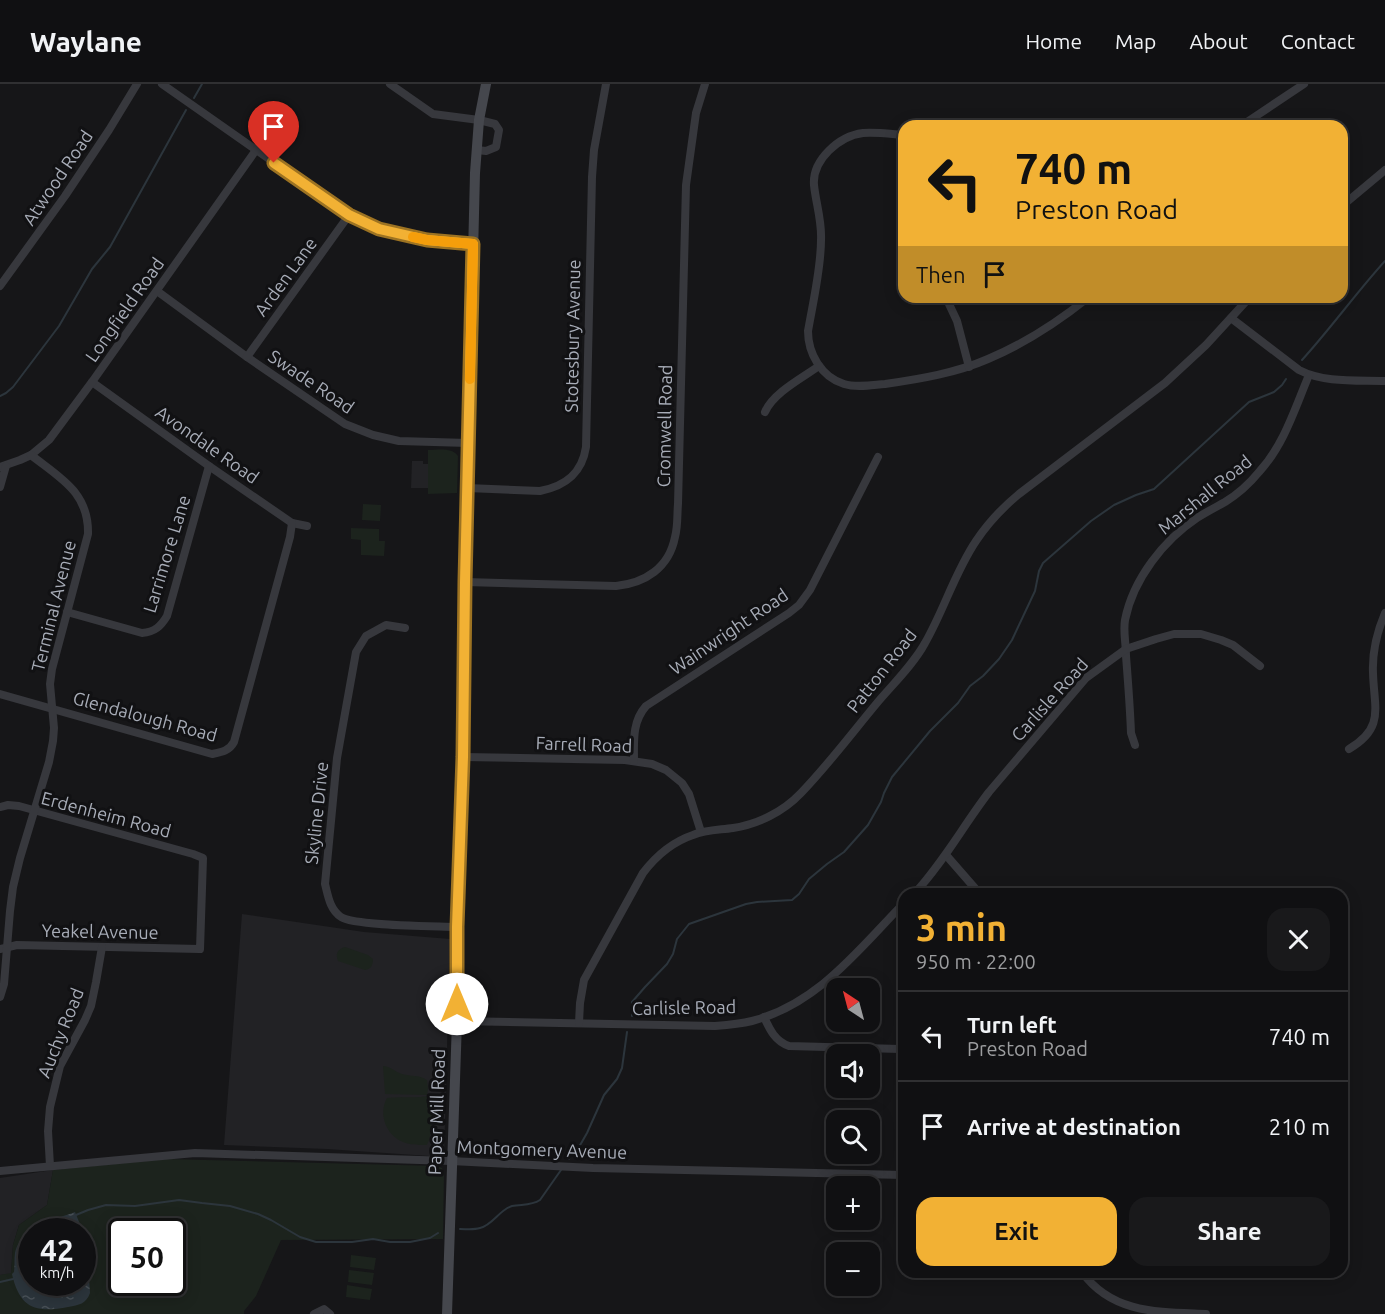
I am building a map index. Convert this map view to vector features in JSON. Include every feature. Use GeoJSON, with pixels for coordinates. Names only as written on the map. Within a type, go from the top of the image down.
{"type":"FeatureCollection","features":[{"type":"Feature","properties":{"kind":"main road","name":"Paper Mill Road"},"geometry":{"type":"LineString","coordinates":[[447,1314],[457,1021],[457,927],[463,757],[473,244],[479,120],[486,84]]}},
{"type":"Feature","properties":{"kind":"street","name":"Atwood Road"},"geometry":{"type":"LineString","coordinates":[[0,286],[65,196],[109,130],[136,84]]}},
{"type":"Feature","properties":{"kind":"street"},"geometry":{"type":"LineString","coordinates":[[162,84],[349,215],[379,229],[399,234],[427,240],[473,244]]}},
{"type":"Feature","properties":{"kind":"street"},"geometry":{"type":"LineString","coordinates":[[390,84],[433,114],[495,124],[499,130],[496,147],[486,151],[477,150]]}},
{"type":"Feature","properties":{"kind":"street","name":"Stotesbury Avenue"},"geometry":{"type":"LineString","coordinates":[[467,488],[540,491],[559,485],[571,477],[584,459],[592,177],[594,150],[606,84]]}},
{"type":"Feature","properties":{"kind":"street","name":"Cromwell Road"},"geometry":{"type":"LineString","coordinates":[[465,582],[616,586],[634,583],[650,575],[667,558],[674,543],[677,527],[686,185],[696,113],[705,84]]}},
{"type":"Feature","properties":{"kind":"street"},"geometry":{"type":"LineString","coordinates":[[1249,120],[1304,84]]}},
{"type":"Feature","properties":{"kind":"street"},"geometry":{"type":"LineString","coordinates":[[898,135],[864,133],[844,140],[824,156],[818,167],[814,185],[822,241],[808,339],[814,357],[825,372],[839,382],[854,386],[906,381],[969,367],[990,359],[1024,340],[1081,303]]}},
{"type":"Feature","properties":{"kind":"street","name":"Longfield Road"},"geometry":{"type":"LineString","coordinates":[[3,466],[31,455],[49,440],[256,150]]}},
{"type":"Feature","properties":{"kind":"street"},"geometry":{"type":"LineString","coordinates":[[1348,201],[1385,170]]}},
{"type":"Feature","properties":{"kind":"street","name":"Arden Lane"},"geometry":{"type":"LineString","coordinates":[[247,357],[349,215]]}},
{"type":"Feature","properties":{"kind":"street","name":"Swade Road"},"geometry":{"type":"LineString","coordinates":[[157,291],[247,357],[345,424],[373,435],[399,441],[468,442]]}},
{"type":"Feature","properties":{"kind":"street","name":"Patton Road"},"geometry":{"type":"LineString","coordinates":[[579,1023],[584,980],[643,873],[656,858],[681,839],[701,832],[744,826],[762,820],[801,793],[925,643],[968,553],[997,513],[1165,383],[1206,345],[1245,303]]}},
{"type":"Feature","properties":{"kind":"street"},"geometry":{"type":"LineString","coordinates":[[948,304],[957,321],[969,367]]}},
{"type":"Feature","properties":{"kind":"street"},"geometry":{"type":"LineString","coordinates":[[1232,318],[1299,370],[1309,375],[1335,379],[1385,381]]}},
{"type":"Feature","properties":{"kind":"street"},"geometry":{"type":"LineString","coordinates":[[765,412],[775,397],[819,366]]}},
{"type":"Feature","properties":{"kind":"street","name":"Marshall Road"},"geometry":{"type":"LineString","coordinates":[[1135,745],[1131,733],[1124,632],[1128,607],[1145,573],[1161,550],[1196,519],[1238,493],[1268,463],[1283,437],[1309,375]]}},
{"type":"Feature","properties":{"kind":"street","name":"Avondale Road"},"geometry":{"type":"LineString","coordinates":[[92,382],[208,466],[292,523],[307,526]]}},
{"type":"Feature","properties":{"kind":"street","name":"Terminal Avenue"},"geometry":{"type":"LineString","coordinates":[[0,997],[4,984],[4,948],[13,887],[53,741],[50,684],[52,669],[88,534],[87,513],[75,491],[31,455]]}},
{"type":"Feature","properties":{"kind":"street","name":"Wainwright Road"},"geometry":{"type":"LineString","coordinates":[[634,761],[635,726],[646,706],[789,613],[802,600],[810,590],[878,457]]}},
{"type":"Feature","properties":{"kind":"street"},"geometry":{"type":"LineString","coordinates":[[0,487],[3,466]]}},
{"type":"Feature","properties":{"kind":"street","name":"Larrimore Lane"},"geometry":{"type":"LineString","coordinates":[[67,612],[142,633],[158,628],[167,616],[208,466]]}},
{"type":"Feature","properties":{"kind":"street","name":"Glendalough Road"},"geometry":{"type":"LineString","coordinates":[[0,694],[212,754],[221,753],[231,747],[234,742],[292,523]]}},
{"type":"Feature","properties":{"kind":"street"},"geometry":{"type":"LineString","coordinates":[[1349,749],[1369,736],[1375,724],[1377,712],[1373,657],[1378,630],[1385,613]]}},
{"type":"Feature","properties":{"kind":"street","name":"Skyline Drive"},"geometry":{"type":"LineString","coordinates":[[405,628],[386,625],[366,636],[356,652],[338,758],[325,884],[329,902],[341,918],[378,924],[457,927]]}},
{"type":"Feature","properties":{"kind":"street","name":"Carlisle Road"},"geometry":{"type":"LineString","coordinates":[[920,888],[946,855],[989,792],[1075,690],[1098,668],[1126,649],[1174,634],[1201,634],[1233,645],[1260,666]]}},
{"type":"Feature","properties":{"kind":"street","name":"Farrell Road"},"geometry":{"type":"LineString","coordinates":[[463,757],[647,763],[661,768],[679,781],[689,794],[701,832]]}},
{"type":"Feature","properties":{"kind":"street","name":"Erdenheim Road"},"geometry":{"type":"LineString","coordinates":[[0,807],[19,806],[203,858],[200,949]]}},
{"type":"Feature","properties":{"kind":"street"},"geometry":{"type":"LineString","coordinates":[[946,855],[976,888]]}},
{"type":"Feature","properties":{"kind":"street","name":"Carlisle Road"},"geometry":{"type":"LineString","coordinates":[[457,1021],[716,1026],[764,1017],[799,1001],[830,979],[898,909]]}},
{"type":"Feature","properties":{"kind":"street","name":"Yeakel Avenue"},"geometry":{"type":"LineString","coordinates":[[4,948],[17,945],[200,949]]}},
{"type":"Feature","properties":{"kind":"street","name":"Auchy Road"},"geometry":{"type":"LineString","coordinates":[[50,1166],[48,1131],[50,1107],[60,1066],[91,1006],[102,947]]}},
{"type":"Feature","properties":{"kind":"street"},"geometry":{"type":"LineString","coordinates":[[764,1017],[774,1036],[789,1046],[898,1050]]}},
{"type":"Feature","properties":{"kind":"street","name":"Montgomery Avenue"},"geometry":{"type":"LineString","coordinates":[[0,1171],[193,1154],[451,1161],[593,1168],[898,1175]]}},
{"type":"Feature","properties":{"kind":"street"},"geometry":{"type":"LineString","coordinates":[[1086,1278],[1107,1298],[1147,1313],[1206,1314]]}},
{"type":"Feature","properties":{"kind":"street"},"geometry":{"type":"LineString","coordinates":[[315,1314],[327,1312]]}},
{"type":"Feature","properties":{"kind":"shaded area"},"geometry":{"type":"Polygon","coordinates":[[[428,450],[449,450],[458,456],[457,493],[428,494],[428,450]]]}},
{"type":"Feature","properties":{"kind":"shaded area"},"geometry":{"type":"Polygon","coordinates":[[[412,461],[423,461],[423,464],[428,464],[428,488],[411,488],[412,461]]]}},
{"type":"Feature","properties":{"kind":"shaded area"},"geometry":{"type":"Polygon","coordinates":[[[363,504],[381,505],[380,521],[362,520],[363,504]]]}},
{"type":"Feature","properties":{"kind":"shaded area"},"geometry":{"type":"Polygon","coordinates":[[[351,528],[379,529],[379,541],[385,541],[384,556],[361,555],[361,540],[351,539],[351,528]]]}},
{"type":"Feature","properties":{"kind":"shaded area"},"geometry":{"type":"Polygon","coordinates":[[[242,914],[364,932],[450,939],[444,1157],[224,1145],[242,914]]]}},
{"type":"Feature","properties":{"kind":"shaded area"},"geometry":{"type":"Polygon","coordinates":[[[345,947],[373,959],[369,969],[365,970],[338,961],[338,952],[345,947]]]}},
{"type":"Feature","properties":{"kind":"shaded area"},"geometry":{"type":"Polygon","coordinates":[[[383,1066],[402,1074],[427,1080],[427,1095],[385,1094],[383,1066]]]}},
{"type":"Feature","properties":{"kind":"shaded area"},"geometry":{"type":"Polygon","coordinates":[[[431,1095],[436,1101],[427,1145],[415,1145],[397,1139],[385,1123],[383,1111],[387,1098],[431,1095]]]}},
{"type":"Feature","properties":{"kind":"shaded area"},"geometry":{"type":"Polygon","coordinates":[[[166,1159],[437,1166],[442,1168],[444,1173],[443,1239],[281,1240],[256,1296],[244,1314],[0,1314],[0,1275],[11,1273],[13,1245],[18,1228],[18,1296],[96,1296],[96,1218],[29,1218],[47,1205],[53,1170],[166,1159]]]}},
{"type":"Feature","properties":{"kind":"shaded area"},"geometry":{"type":"Polygon","coordinates":[[[53,1170],[47,1205],[29,1218],[18,1218],[11,1274],[0,1275],[0,1178],[53,1170]]]}},
{"type":"Feature","properties":{"kind":"shaded area"},"geometry":{"type":"Polygon","coordinates":[[[351,1255],[376,1258],[374,1270],[350,1267],[351,1255]]]}},
{"type":"Feature","properties":{"kind":"shaded area"},"geometry":{"type":"Polygon","coordinates":[[[349,1270],[374,1273],[372,1285],[348,1282],[349,1270]]]}},
{"type":"Feature","properties":{"kind":"shaded area"},"geometry":{"type":"Polygon","coordinates":[[[347,1285],[372,1289],[370,1300],[346,1297],[347,1285]]]}},
{"type":"Feature","properties":{"kind":"water"},"geometry":{"type":"Polygon","coordinates":[[[75,1212],[77,1218],[55,1218],[75,1212]]]}},
{"type":"Feature","properties":{"kind":"water"},"geometry":{"type":"Polygon","coordinates":[[[18,1244],[18,1291],[12,1274],[18,1244]]]}},
{"type":"Feature","properties":{"kind":"water"},"geometry":{"type":"Polygon","coordinates":[[[21,1296],[88,1296],[84,1302],[76,1306],[57,1309],[38,1308],[21,1296]]]}},
{"type":"Feature","properties":{"kind":"waterway"},"geometry":{"type":"LineString","coordinates":[[194,98],[202,84]]}},
{"type":"Feature","properties":{"kind":"waterway"},"geometry":{"type":"LineString","coordinates":[[0,396],[13,387],[59,326],[92,269],[110,247],[186,110]]}},
{"type":"Feature","properties":{"kind":"waterway"},"geometry":{"type":"LineString","coordinates":[[1302,360],[1385,261]]}},
{"type":"Feature","properties":{"kind":"waterway"},"geometry":{"type":"LineString","coordinates":[[632,1016],[632,1002],[667,964],[673,954],[677,939],[689,924],[746,904],[792,900],[809,879],[844,852],[868,825],[892,777],[930,731],[958,703],[970,686],[999,659],[1012,640],[1035,591],[1043,563],[1091,521],[1114,505],[1154,489],[1249,402],[1274,392],[1286,379]]}},
{"type":"Feature","properties":{"kind":"waterway"},"geometry":{"type":"LineString","coordinates":[[569,1159],[587,1133],[604,1095],[617,1079],[622,1068],[627,1032]]}},
{"type":"Feature","properties":{"kind":"waterway"},"geometry":{"type":"LineString","coordinates":[[460,1229],[485,1226],[507,1208],[540,1200],[561,1170]]}},
{"type":"Feature","properties":{"kind":"waterway"},"geometry":{"type":"LineString","coordinates":[[76,1215],[106,1205],[135,1206],[179,1200],[230,1206],[258,1214],[300,1237],[316,1242],[352,1242],[373,1239],[410,1242],[430,1238],[438,1233]]}},
{"type":"Feature","properties":{"kind":"waterway"},"geometry":{"type":"LineString","coordinates":[[0,1282],[15,1277]]}},
{"type":"Feature","properties":{"kind":"slow traffic"},"geometry":{"type":"LineString","coordinates":[[413,237],[473,244],[470,379]]}},
{"type":"Feature","properties":{"kind":"route"},"geometry":{"type":"LineString","coordinates":[[274,163],[349,215],[379,229],[427,240],[473,244],[457,1004]]}}]}
